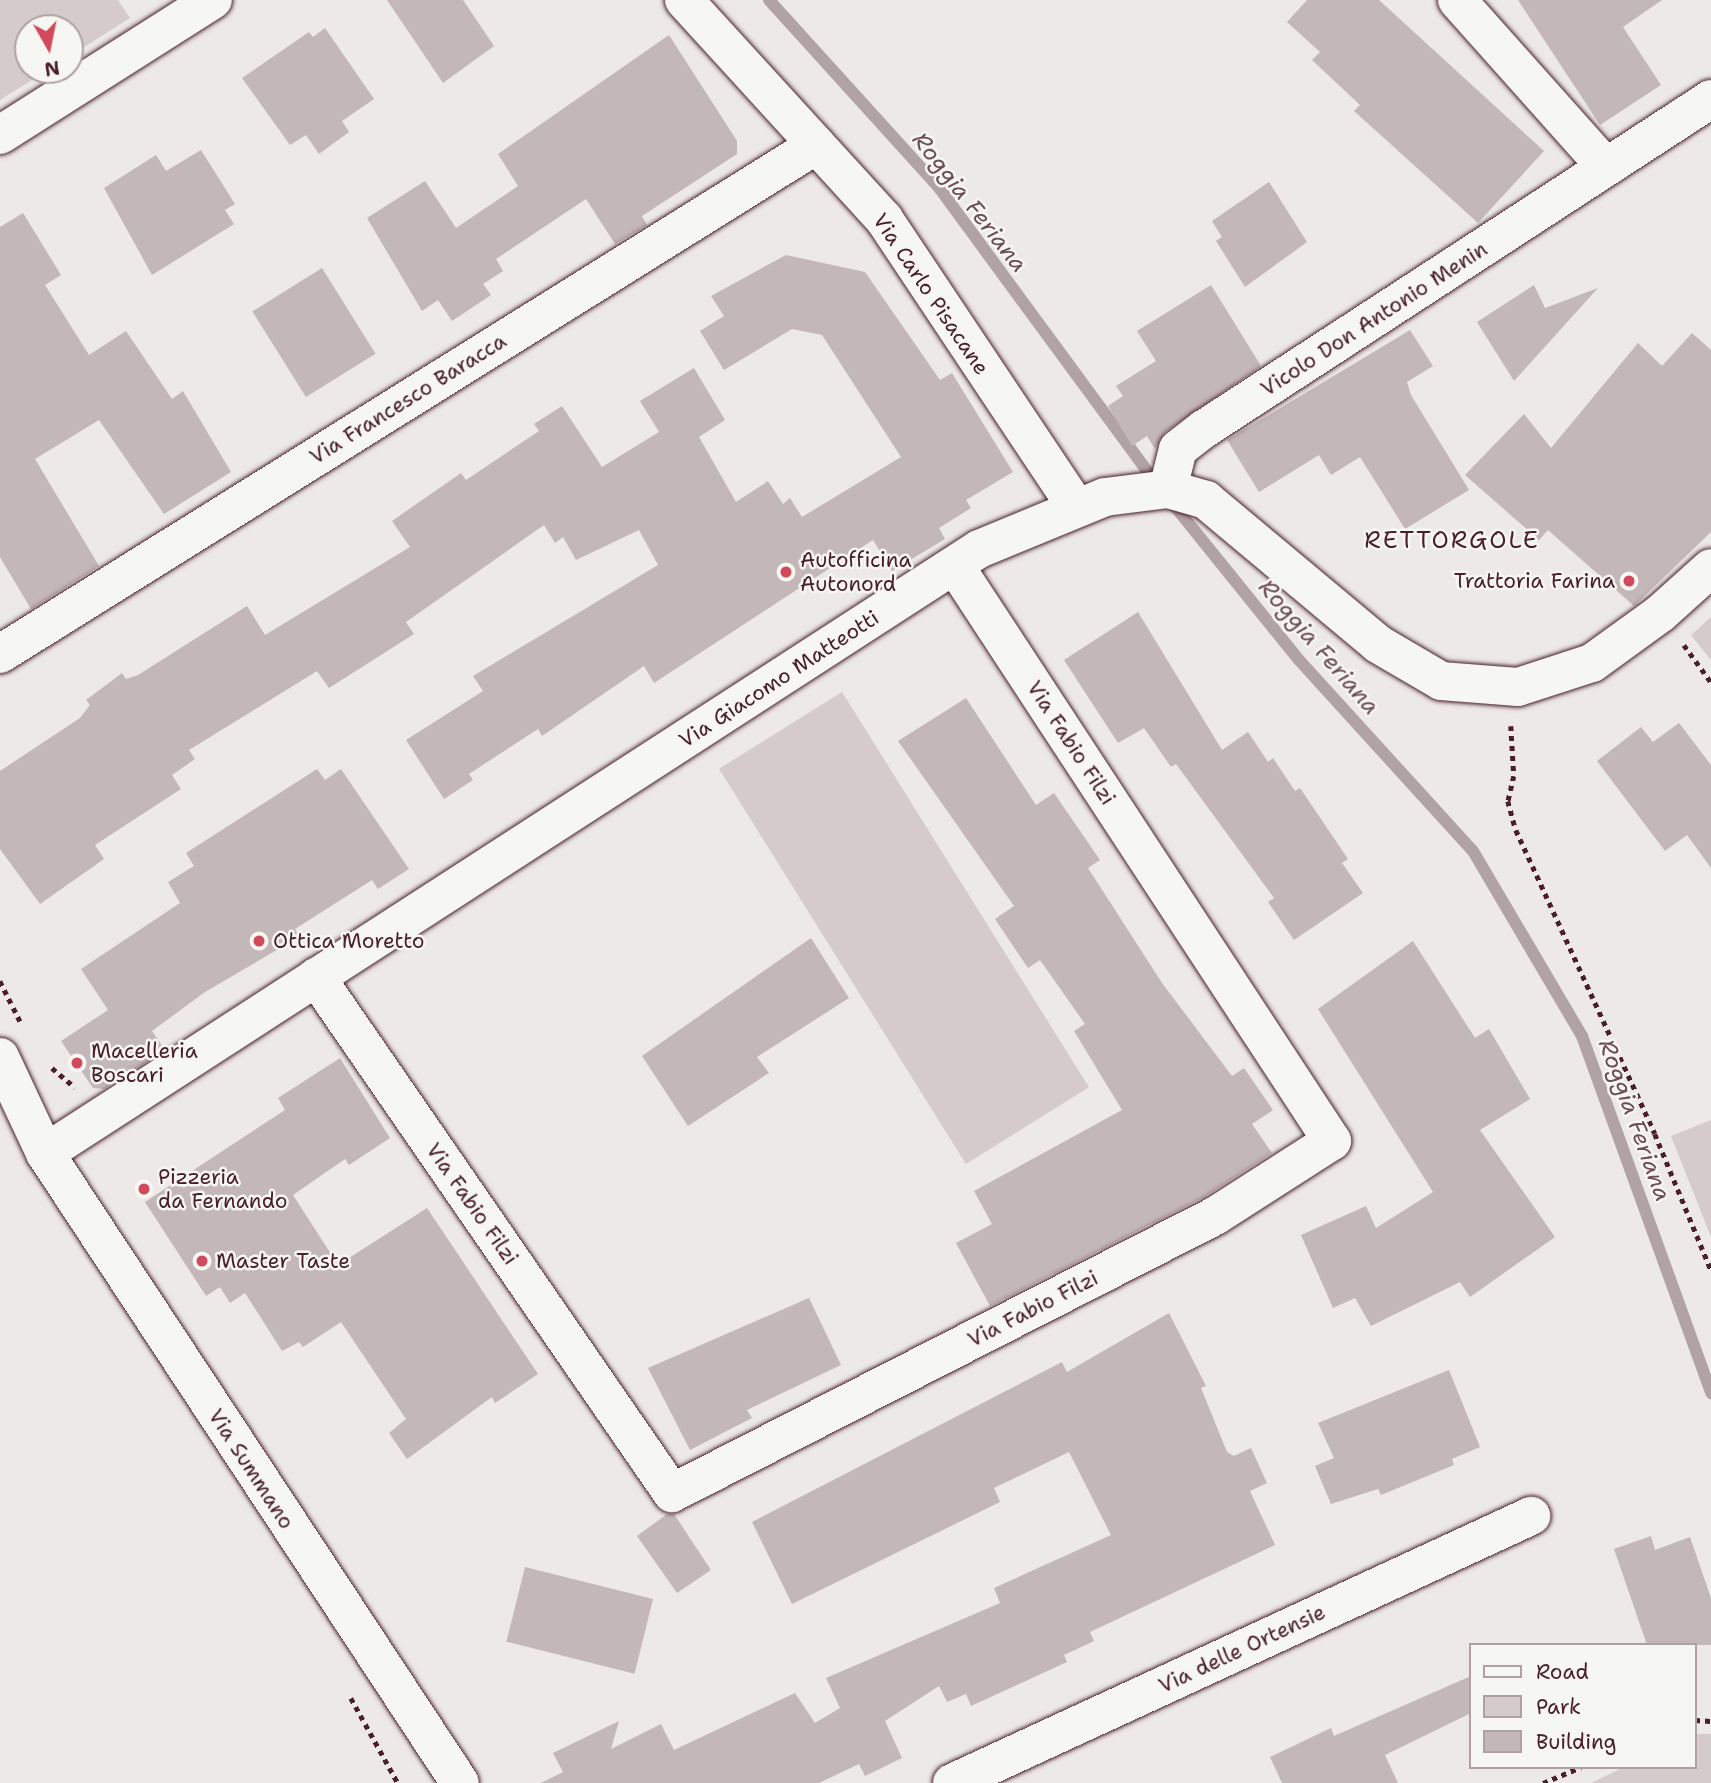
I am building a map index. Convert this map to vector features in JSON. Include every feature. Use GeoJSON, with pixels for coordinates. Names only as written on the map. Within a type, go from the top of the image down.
{"type":"FeatureCollection","features":[{"type":"Feature","properties":{"kind":"street"},"geometry":{"type":"LineString","coordinates":[[0,135],[213,0]]}},
{"type":"Feature","properties":{"kind":"street","name":"Via Carlo Pisacane"},"geometry":{"type":"LineString","coordinates":[[684,0],[884,219],[1090,502]]}},
{"type":"Feature","properties":{"kind":"street"},"geometry":{"type":"LineString","coordinates":[[1457,0],[1605,166]]}},
{"type":"Feature","properties":{"kind":"street","name":"Vicolo Don Antonio Menin"},"geometry":{"type":"LineString","coordinates":[[1168,489],[1178,449],[1204,429],[1711,99]]}},
{"type":"Feature","properties":{"kind":"street","name":"Via Francesco Baracca"},"geometry":{"type":"LineString","coordinates":[[0,654],[816,145]]}},
{"type":"Feature","properties":{"kind":"street","name":"Via Giacomo Matteotti"},"geometry":{"type":"LineString","coordinates":[[46,1153],[131,1093],[979,550],[1090,502],[1168,489],[1206,500],[1251,533],[1378,644],[1441,681],[1508,686],[1591,663],[1711,568]]}},
{"type":"Feature","properties":{"kind":"street","name":"Via Fabio Filzi"},"geometry":{"type":"LineString","coordinates":[[316,977],[672,1493],[1216,1216],[1297,1164],[1332,1141],[955,566]]}},
{"type":"Feature","properties":{"kind":"street","name":"Via Summano"},"geometry":{"type":"LineString","coordinates":[[12,1043],[46,1153],[460,1783]]}},
{"type":"Feature","properties":{"kind":"street","name":"Via delle Ortensie"},"geometry":{"type":"LineString","coordinates":[[953,1783],[1531,1516]]}},
{"type":"Feature","properties":{"kind":"path"},"geometry":{"type":"LineString","coordinates":[[1508,686],[1514,776],[1508,801],[1516,830],[1655,1134],[1711,1270]]}},
{"type":"Feature","properties":{"kind":"path"},"geometry":{"type":"LineString","coordinates":[[0,981],[12,1043]]}},
{"type":"Feature","properties":{"kind":"path"},"geometry":{"type":"LineString","coordinates":[[46,1063],[85,1096],[131,1093]]}},
{"type":"Feature","properties":{"kind":"path"},"geometry":{"type":"LineString","coordinates":[[350,1695],[398,1783]]}},
{"type":"Feature","properties":{"kind":"path"},"geometry":{"type":"LineString","coordinates":[[1543,1783],[1576,1769]]}},
{"type":"Feature","properties":{"kind":"green space"},"geometry":{"type":"Polygon","coordinates":[[[0,0],[118,0],[130,18],[84,47],[84,14],[14,14],[14,84],[26,84],[0,100],[0,0]]]}},
{"type":"Feature","properties":{"kind":"green space"},"geometry":{"type":"Polygon","coordinates":[[[1711,617],[1711,660],[1691,635],[1711,617]]]}},
{"type":"Feature","properties":{"kind":"green space"},"geometry":{"type":"Polygon","coordinates":[[[842,692],[1089,1087],[966,1164],[719,769],[842,692]]]}},
{"type":"Feature","properties":{"kind":"green space"},"geometry":{"type":"Polygon","coordinates":[[[1711,1120],[1711,1237],[1671,1136],[1711,1120]]]}},
{"type":"Feature","properties":{"kind":"green space"},"geometry":{"type":"Polygon","coordinates":[[[1697,1734],[1711,1734],[1711,1783],[1591,1783],[1620,1769],[1697,1769],[1697,1734]]]}},
{"type":"Feature","properties":{"kind":"building"},"geometry":{"type":"Polygon","coordinates":[[[387,0],[463,0],[494,46],[443,83],[387,0]]]}},
{"type":"Feature","properties":{"kind":"building"},"geometry":{"type":"Polygon","coordinates":[[[1307,0],[1379,0],[1544,151],[1478,223],[1354,111],[1360,105],[1312,60],[1320,52],[1287,22],[1307,0]]]}},
{"type":"Feature","properties":{"kind":"building"},"geometry":{"type":"Polygon","coordinates":[[[1518,0],[1662,0],[1623,27],[1661,85],[1600,125],[1518,0]]]}},
{"type":"Feature","properties":{"kind":"building"},"geometry":{"type":"Polygon","coordinates":[[[325,28],[374,99],[342,121],[349,132],[319,154],[306,135],[290,145],[242,78],[309,32],[313,37],[325,28]]]}},
{"type":"Feature","properties":{"kind":"building"},"geometry":{"type":"Polygon","coordinates":[[[669,35],[737,141],[737,154],[642,216],[647,225],[615,244],[586,199],[496,259],[503,271],[483,284],[491,295],[452,321],[438,300],[422,311],[367,218],[425,181],[456,228],[518,186],[498,154],[669,35]]]}},
{"type":"Feature","properties":{"kind":"building"},"geometry":{"type":"Polygon","coordinates":[[[201,150],[235,204],[225,210],[234,224],[152,275],[104,188],[156,155],[166,171],[201,150]]]}},
{"type":"Feature","properties":{"kind":"building"},"geometry":{"type":"Polygon","coordinates":[[[1269,182],[1307,242],[1245,287],[1216,241],[1222,237],[1212,221],[1269,182]]]}},
{"type":"Feature","properties":{"kind":"building"},"geometry":{"type":"Polygon","coordinates":[[[23,213],[61,275],[45,285],[89,355],[126,331],[172,399],[183,391],[231,472],[164,514],[99,420],[35,459],[99,566],[31,609],[0,557],[0,227],[23,213]]]}},
{"type":"Feature","properties":{"kind":"building"},"geometry":{"type":"Polygon","coordinates":[[[786,255],[865,272],[940,380],[952,373],[1013,472],[966,500],[971,508],[939,528],[945,539],[892,571],[873,540],[654,683],[644,666],[542,736],[538,729],[469,774],[473,780],[444,799],[406,740],[483,691],[473,676],[658,565],[639,530],[576,560],[563,537],[555,543],[544,525],[406,622],[414,634],[329,688],[317,671],[189,750],[195,759],[172,775],[181,789],[95,845],[104,859],[40,904],[0,849],[0,771],[80,718],[90,705],[86,700],[122,673],[126,679],[138,675],[247,606],[265,635],[410,547],[392,521],[461,473],[466,480],[539,431],[534,424],[562,406],[602,467],[659,432],[640,401],[694,368],[725,420],[699,437],[736,502],[768,481],[783,504],[790,498],[802,517],[901,457],[822,335],[792,329],[724,370],[700,331],[724,316],[711,296],[786,255]]]}},
{"type":"Feature","properties":{"kind":"building"},"geometry":{"type":"Polygon","coordinates":[[[322,268],[376,354],[306,397],[252,311],[322,268]]]}},
{"type":"Feature","properties":{"kind":"building"},"geometry":{"type":"Polygon","coordinates":[[[1211,285],[1261,366],[1165,432],[1155,449],[1147,436],[1132,446],[1108,406],[1123,396],[1116,386],[1156,361],[1137,331],[1211,285]]]}},
{"type":"Feature","properties":{"kind":"building"},"geometry":{"type":"Polygon","coordinates":[[[1534,285],[1545,308],[1598,288],[1514,381],[1477,322],[1534,285]]]}},
{"type":"Feature","properties":{"kind":"building"},"geometry":{"type":"Polygon","coordinates":[[[1410,330],[1433,366],[1407,382],[1411,395],[1469,490],[1405,529],[1360,457],[1331,475],[1319,455],[1259,492],[1227,440],[1410,330]]]}},
{"type":"Feature","properties":{"kind":"building"},"geometry":{"type":"Polygon","coordinates":[[[1692,333],[1711,350],[1711,532],[1634,606],[1548,530],[1539,540],[1465,475],[1524,414],[1551,448],[1638,343],[1662,366],[1692,333]]]}},
{"type":"Feature","properties":{"kind":"building"},"geometry":{"type":"Polygon","coordinates":[[[1138,612],[1222,750],[1248,732],[1268,762],[1273,758],[1295,791],[1300,788],[1348,859],[1342,863],[1363,893],[1294,940],[1268,902],[1274,898],[1176,764],[1171,767],[1144,728],[1118,743],[1064,660],[1138,612]]]}},
{"type":"Feature","properties":{"kind":"building"},"geometry":{"type":"Polygon","coordinates":[[[966,698],[1036,805],[1054,793],[1100,860],[1088,868],[1162,983],[1232,1076],[1244,1068],[1273,1110],[1252,1124],[1272,1153],[1204,1197],[990,1306],[956,1243],[992,1224],[974,1191],[1122,1110],[1074,1031],[1085,1024],[1040,960],[1028,968],[995,919],[1014,906],[898,741],[966,698]]]}},
{"type":"Feature","properties":{"kind":"building"},"geometry":{"type":"Polygon","coordinates":[[[1679,723],[1711,765],[1711,868],[1687,835],[1665,851],[1597,761],[1641,727],[1653,742],[1679,723]]]}},
{"type":"Feature","properties":{"kind":"building"},"geometry":{"type":"Polygon","coordinates":[[[317,769],[325,780],[341,769],[409,869],[378,889],[372,880],[295,929],[299,937],[205,992],[152,1031],[165,1050],[104,1089],[93,1088],[61,1041],[108,1010],[81,969],[180,903],[168,882],[194,866],[186,853],[317,769]]]}},
{"type":"Feature","properties":{"kind":"building"},"geometry":{"type":"Polygon","coordinates":[[[811,938],[849,998],[757,1057],[769,1073],[688,1126],[642,1056],[811,938]]]}},
{"type":"Feature","properties":{"kind":"building"},"geometry":{"type":"Polygon","coordinates":[[[1413,941],[1475,1038],[1489,1029],[1530,1099],[1480,1130],[1555,1237],[1470,1297],[1460,1282],[1371,1326],[1355,1298],[1333,1308],[1301,1235],[1366,1206],[1376,1228],[1433,1192],[1318,1009],[1413,941]]]}},
{"type":"Feature","properties":{"kind":"building"},"geometry":{"type":"Polygon","coordinates":[[[340,1058],[390,1138],[349,1165],[345,1159],[293,1195],[338,1265],[427,1208],[538,1374],[495,1403],[492,1397],[407,1459],[389,1433],[406,1419],[341,1322],[303,1347],[299,1342],[282,1351],[245,1293],[230,1303],[220,1287],[206,1296],[145,1202],[285,1110],[278,1098],[340,1058]]]}},
{"type":"Feature","properties":{"kind":"building"},"geometry":{"type":"Polygon","coordinates":[[[809,1298],[841,1365],[747,1410],[752,1418],[690,1450],[648,1368],[809,1298]]]}},
{"type":"Feature","properties":{"kind":"building"},"geometry":{"type":"Polygon","coordinates":[[[1169,1313],[1206,1386],[1201,1388],[1227,1452],[1234,1456],[1251,1448],[1267,1483],[1250,1491],[1275,1545],[1090,1632],[1094,1641],[1064,1655],[1067,1662],[971,1706],[966,1694],[947,1702],[939,1686],[885,1721],[902,1758],[865,1776],[859,1764],[819,1783],[541,1783],[563,1772],[553,1753],[619,1721],[611,1749],[661,1724],[674,1750],[795,1693],[815,1723],[840,1708],[826,1678],[1000,1603],[994,1588],[1111,1535],[1069,1452],[994,1488],[1000,1502],[792,1604],[752,1522],[1062,1362],[1067,1372],[1169,1313]]]}},
{"type":"Feature","properties":{"kind":"building"},"geometry":{"type":"Polygon","coordinates":[[[1449,1370],[1480,1447],[1452,1459],[1454,1465],[1381,1495],[1378,1489],[1331,1504],[1315,1466],[1334,1458],[1318,1423],[1449,1370]]]}},
{"type":"Feature","properties":{"kind":"building"},"geometry":{"type":"Polygon","coordinates":[[[667,1514],[674,1514],[711,1570],[677,1593],[637,1536],[667,1514]]]}},
{"type":"Feature","properties":{"kind":"building"},"geometry":{"type":"Polygon","coordinates":[[[1651,1536],[1655,1550],[1690,1537],[1711,1598],[1711,1645],[1646,1643],[1614,1549],[1651,1536]]]}},
{"type":"Feature","properties":{"kind":"building"},"geometry":{"type":"Polygon","coordinates":[[[525,1567],[653,1599],[634,1674],[506,1642],[525,1567]]]}},
{"type":"Feature","properties":{"kind":"building"},"geometry":{"type":"Polygon","coordinates":[[[1470,1676],[1470,1713],[1385,1755],[1398,1783],[1282,1783],[1270,1757],[1331,1728],[1334,1736],[1470,1676]]]}},
{"type":"Feature","properties":{"kind":"waterway","name":"Roggia Feriana"},"geometry":{"type":"LineString","coordinates":[[769,0],[937,185],[1157,485]]}},
{"type":"Feature","properties":{"kind":"waterway","name":"Roggia Feriana"},"geometry":{"type":"LineString","coordinates":[[1169,499],[1299,660],[1473,851],[1582,1036],[1711,1393]]}},
{"type":"Feature","properties":{"kind":"place","name":"Autofficina Autonord"},"geometry":{"type":"Point","coordinates":[786,572]}},
{"type":"Feature","properties":{"kind":"place","name":"Trattoria Farina"},"geometry":{"type":"Point","coordinates":[1629,581]}},
{"type":"Feature","properties":{"kind":"place","name":"Ottica Moretto"},"geometry":{"type":"Point","coordinates":[259,941]}},
{"type":"Feature","properties":{"kind":"place","name":"Macelleria Boscari"},"geometry":{"type":"Point","coordinates":[77,1063]}},
{"type":"Feature","properties":{"kind":"place","name":"Pizzeria da Fernando"},"geometry":{"type":"Point","coordinates":[144,1189]}},
{"type":"Feature","properties":{"kind":"place","name":"Master Taste"},"geometry":{"type":"Point","coordinates":[202,1261]}},
{"type":"Feature","properties":{"kind":"district","name":"RETTORGOLE"},"geometry":{"type":"Point","coordinates":[1452,541]}}]}
